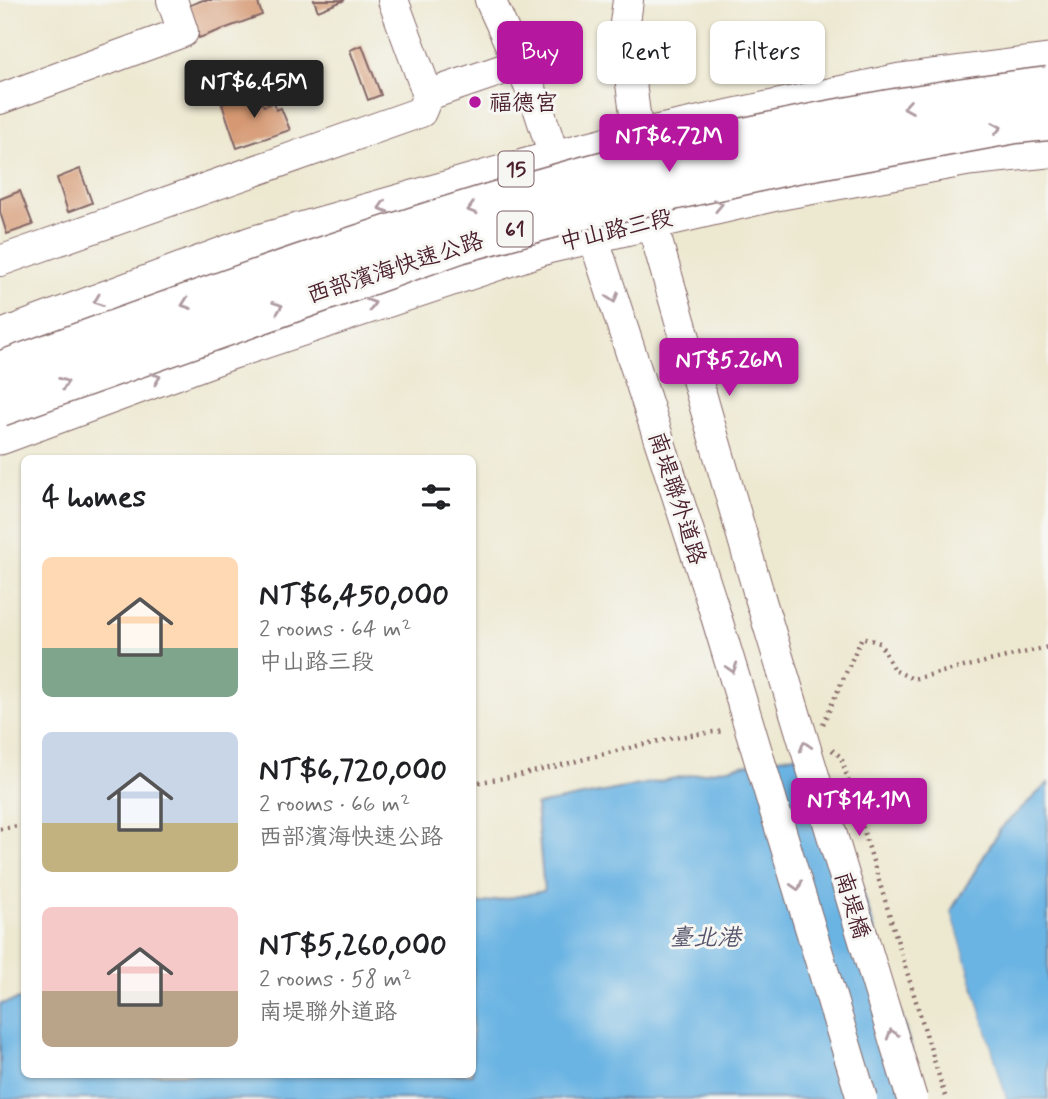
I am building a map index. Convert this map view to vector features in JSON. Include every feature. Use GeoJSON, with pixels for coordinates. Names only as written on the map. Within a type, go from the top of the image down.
{"type":"FeatureCollection","features":[{"type":"Feature","properties":{"kind":"highway","name":"西部濱海快速公路"},"geometry":{"type":"LineString","coordinates":[[0,371],[352,245],[576,178],[708,146],[869,113],[1048,86]]}},
{"type":"Feature","properties":{"kind":"highway","name":"西部濱海快速公路"},"geometry":{"type":"LineString","coordinates":[[0,407],[447,248],[580,211],[796,164],[1016,124],[1048,121]]}},
{"type":"Feature","properties":{"kind":"main road","name":"15"},"geometry":{"type":"LineString","coordinates":[[0,339],[252,245],[555,159],[637,138],[900,82],[1048,63]]}},
{"type":"Feature","properties":{"kind":"main road","name":"中山路三段"},"geometry":{"type":"LineString","coordinates":[[0,436],[230,351],[547,245],[776,192],[968,157],[1048,149]]}},
{"type":"Feature","properties":{"kind":"street"},"geometry":{"type":"LineString","coordinates":[[0,99],[183,32],[172,0]]}},
{"type":"Feature","properties":{"kind":"street"},"geometry":{"type":"LineString","coordinates":[[0,261],[421,111],[428,95],[393,0]]}},
{"type":"Feature","properties":{"kind":"street","name":"南堤聯外道路"},"geometry":{"type":"LineString","coordinates":[[490,0],[500,21]]}},
{"type":"Feature","properties":{"kind":"street"},"geometry":{"type":"LineString","coordinates":[[628,0],[624,31],[637,138],[651,220]]}},
{"type":"Feature","properties":{"kind":"street"},"geometry":{"type":"LineString","coordinates":[[428,95],[497,71]]}},
{"type":"Feature","properties":{"kind":"street","name":"南堤聯外道路"},"geometry":{"type":"LineString","coordinates":[[528,84],[555,159],[592,233],[712,603]]}},
{"type":"Feature","properties":{"kind":"street","name":"南堤橋"},"geometry":{"type":"LineString","coordinates":[[651,220],[758,591],[912,1099]]}},
{"type":"Feature","properties":{"kind":"street","name":"南堤橋"},"geometry":{"type":"LineString","coordinates":[[712,603],[862,1099]]}},
{"type":"Feature","properties":{"kind":"path"},"geometry":{"type":"LineString","coordinates":[[823,724],[862,637],[880,643],[894,670],[914,679],[1048,648]]}},
{"type":"Feature","properties":{"kind":"path"},"geometry":{"type":"LineString","coordinates":[[0,829],[21,826]]}},
{"type":"Feature","properties":{"kind":"water","name":"臺北港"},"geometry":{"type":"Polygon","coordinates":[[[820,750],[928,1099],[0,1099],[0,1004],[21,999],[21,1078],[476,1078],[476,904],[544,891],[536,805],[820,750]]]}},
{"type":"Feature","properties":{"kind":"water"},"geometry":{"type":"Polygon","coordinates":[[[1048,783],[1048,1099],[1006,1099],[951,911],[1001,828],[1048,783]]]}},
{"type":"Feature","properties":{"kind":"pier"},"geometry":{"type":"Polygon","coordinates":[[[823,749],[931,1099],[928,1099],[820,750],[823,749]]]}},
{"type":"Feature","properties":{"kind":"pier"},"geometry":{"type":"Polygon","coordinates":[[[950,907],[1006,1099],[1002,1099],[948,912],[950,907]]]}},
{"type":"Feature","properties":{"kind":"building"},"geometry":{"type":"Polygon","coordinates":[[[203,0],[257,0],[262,15],[199,38],[188,6],[203,0]]]}},
{"type":"Feature","properties":{"kind":"building"},"geometry":{"type":"Polygon","coordinates":[[[314,0],[345,0],[318,11],[314,0]]]}},
{"type":"Feature","properties":{"kind":"building"},"geometry":{"type":"Polygon","coordinates":[[[362,45],[381,95],[368,100],[350,50],[362,45]]]}},
{"type":"Feature","properties":{"kind":"building"},"geometry":{"type":"Polygon","coordinates":[[[252,93],[264,106],[274,102],[276,110],[281,108],[290,130],[237,148],[222,104],[252,93]]]}},
{"type":"Feature","properties":{"kind":"building"},"geometry":{"type":"Polygon","coordinates":[[[80,169],[92,203],[68,212],[57,178],[80,169]]]}},
{"type":"Feature","properties":{"kind":"building"},"geometry":{"type":"Polygon","coordinates":[[[20,191],[33,225],[7,234],[0,212],[0,199],[20,191]]]}},
{"type":"Feature","properties":{"kind":"place","name":"福德宮"},"geometry":{"type":"Point","coordinates":[475,102]}}]}
